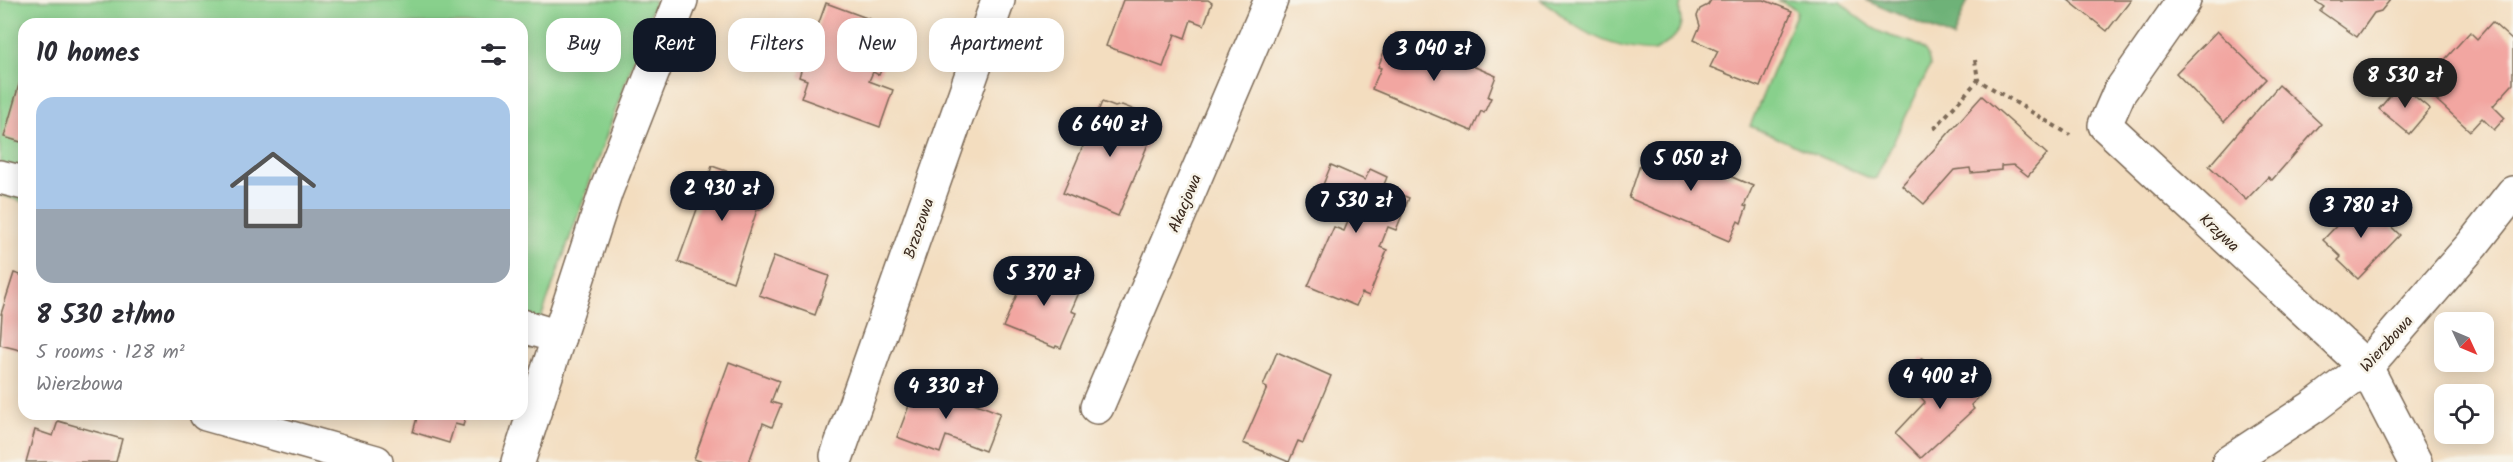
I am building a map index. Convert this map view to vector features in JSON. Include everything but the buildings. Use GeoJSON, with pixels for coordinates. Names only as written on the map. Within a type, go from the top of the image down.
{"type":"FeatureCollection","features":[{"type":"Feature","properties":{"kind":"street"},"geometry":{"type":"LineString","coordinates":[[518,462],[606,191],[681,0]]}},
{"type":"Feature","properties":{"kind":"street","name":"Brzozowa"},"geometry":{"type":"LineString","coordinates":[[837,456],[998,0]]}},
{"type":"Feature","properties":{"kind":"street","name":"Akacjowa"},"geometry":{"type":"LineString","coordinates":[[1097,407],[1271,0]]}},
{"type":"Feature","properties":{"kind":"street","name":"Krzywa"},"geometry":{"type":"LineString","coordinates":[[2184,0],[2119,93],[2105,125],[2366,367],[2415,462]]}},
{"type":"Feature","properties":{"kind":"street"},"geometry":{"type":"LineString","coordinates":[[0,177],[18,182]]}},
{"type":"Feature","properties":{"kind":"street","name":"Wierzbowa"},"geometry":{"type":"LineString","coordinates":[[2229,462],[2313,407],[2366,367],[2472,245],[2513,193]]}},
{"type":"Feature","properties":{"kind":"street"},"geometry":{"type":"LineString","coordinates":[[528,328],[559,337]]}},
{"type":"Feature","properties":{"kind":"street"},"geometry":{"type":"LineString","coordinates":[[227,420],[376,462]]}},
{"type":"Feature","properties":{"kind":"path"},"geometry":{"type":"LineString","coordinates":[[1975,60],[1978,80]]}},
{"type":"Feature","properties":{"kind":"path"},"geometry":{"type":"LineString","coordinates":[[1934,129],[1978,80]]}},
{"type":"Feature","properties":{"kind":"path"},"geometry":{"type":"LineString","coordinates":[[1978,80],[2068,134]]}},
{"type":"Feature","properties":{"kind":"green space"},"geometry":{"type":"Polygon","coordinates":[[[0,0],[655,0],[649,18],[633,18],[633,61],[530,349],[528,348],[528,18],[18,18],[18,200],[0,195],[0,0]]]}},
{"type":"Feature","properties":{"kind":"green space"},"geometry":{"type":"Polygon","coordinates":[[[1540,0],[1683,0],[1680,6],[1681,23],[1678,32],[1655,51],[1623,47],[1593,36],[1540,0]]]}},
{"type":"Feature","properties":{"kind":"green space"},"geometry":{"type":"Polygon","coordinates":[[[1778,0],[1840,1],[1873,28],[1914,43],[1925,51],[1930,66],[1876,178],[1872,179],[1750,126],[1797,12],[1778,0]]]}},
{"type":"Feature","properties":{"kind":"green space"},"geometry":{"type":"Polygon","coordinates":[[[1865,0],[1968,0],[1953,38],[1865,0]]]}}]}
